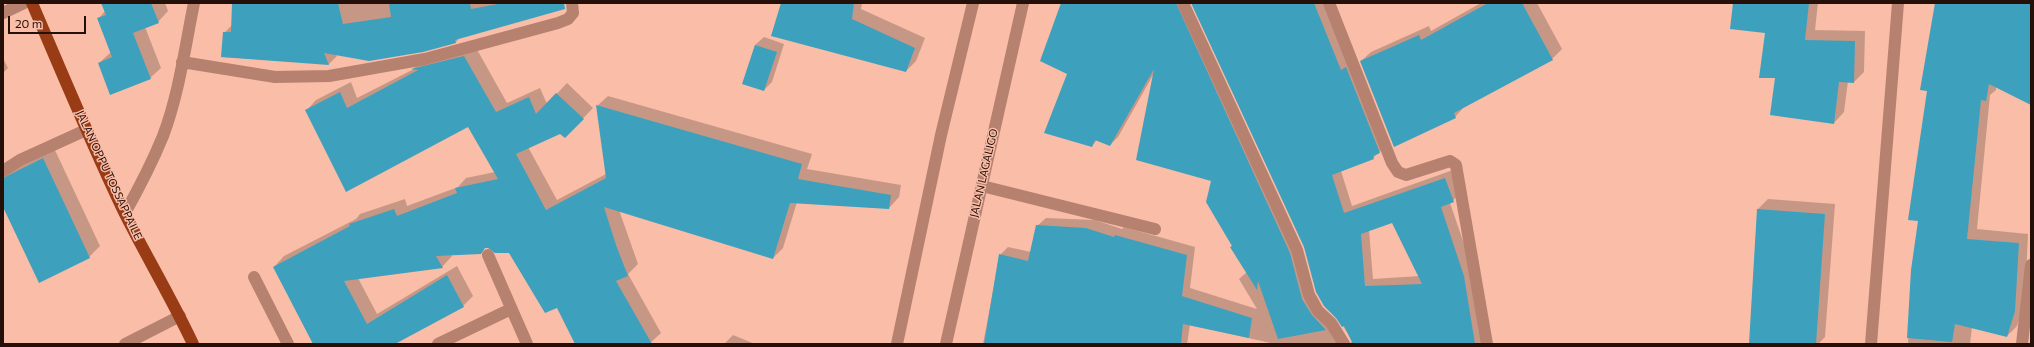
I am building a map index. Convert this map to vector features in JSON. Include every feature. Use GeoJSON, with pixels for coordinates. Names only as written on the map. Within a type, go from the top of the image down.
{"type":"FeatureCollection","features":[{"type":"Feature","properties":{"kind":"main road","name":"JALAN OPPU TOSSAPPAILE"},"geometry":{"type":"LineString","coordinates":[[32,3],[86,130],[125,213],[180,316],[193,344]]}},
{"type":"Feature","properties":{"kind":"street"},"geometry":{"type":"LineString","coordinates":[[3,13],[24,3]]}},
{"type":"Feature","properties":{"kind":"street"},"geometry":{"type":"LineString","coordinates":[[125,213],[146,176],[163,135],[178,86],[194,3]]}},
{"type":"Feature","properties":{"kind":"street"},"geometry":{"type":"LineString","coordinates":[[182,62],[275,77],[329,76],[425,59],[558,23],[568,19],[573,13],[572,3]]}},
{"type":"Feature","properties":{"kind":"street"},"geometry":{"type":"LineString","coordinates":[[897,344],[942,135],[973,3]]}},
{"type":"Feature","properties":{"kind":"street","name":"JALAN LAGALIGO"},"geometry":{"type":"LineString","coordinates":[[946,344],[1023,3]]}},
{"type":"Feature","properties":{"kind":"street"},"geometry":{"type":"LineString","coordinates":[[1184,3],[1297,250],[1309,296],[1318,311],[1331,323],[1344,344]]}},
{"type":"Feature","properties":{"kind":"street"},"geometry":{"type":"LineString","coordinates":[[1328,3],[1392,163],[1398,172],[1406,175],[1450,161],[1456,165],[1487,344]]}},
{"type":"Feature","properties":{"kind":"street"},"geometry":{"type":"LineString","coordinates":[[1871,344],[1898,3]]}},
{"type":"Feature","properties":{"kind":"street"},"geometry":{"type":"LineString","coordinates":[[3,170],[20,160],[86,130]]}},
{"type":"Feature","properties":{"kind":"street"},"geometry":{"type":"LineString","coordinates":[[982,186],[1155,229]]}},
{"type":"Feature","properties":{"kind":"street"},"geometry":{"type":"LineString","coordinates":[[488,255],[510,309],[527,344]]}},
{"type":"Feature","properties":{"kind":"street"},"geometry":{"type":"LineString","coordinates":[[2022,344],[2031,265]]}},
{"type":"Feature","properties":{"kind":"street"},"geometry":{"type":"LineString","coordinates":[[254,277],[288,344]]}},
{"type":"Feature","properties":{"kind":"street"},"geometry":{"type":"LineString","coordinates":[[438,344],[510,309]]}},
{"type":"Feature","properties":{"kind":"street"},"geometry":{"type":"LineString","coordinates":[[125,344],[180,316]]}},
{"type":"Feature","properties":{"kind":"building"},"geometry":{"type":"Polygon","coordinates":[[[101,3],[151,3],[159,23],[133,33],[151,79],[110,95],[98,63],[112,57],[97,18],[106,15],[101,3]]]}},
{"type":"Feature","properties":{"kind":"building"},"geometry":{"type":"Polygon","coordinates":[[[232,3],[338,3],[343,24],[391,17],[389,3],[470,3],[471,9],[503,3],[564,3],[565,9],[455,40],[456,43],[423,52],[369,61],[324,53],[329,65],[221,57],[223,32],[231,32],[232,3]]]}},
{"type":"Feature","properties":{"kind":"building"},"geometry":{"type":"Polygon","coordinates":[[[781,3],[854,3],[852,19],[915,48],[906,72],[771,36],[781,3]]]}},
{"type":"Feature","properties":{"kind":"building"},"geometry":{"type":"Polygon","coordinates":[[[1061,3],[1176,3],[1290,253],[1302,299],[1312,315],[1326,330],[1278,339],[1258,281],[1257,290],[1230,247],[1232,246],[1206,202],[1211,181],[1136,160],[1154,69],[1110,146],[1095,140],[1092,147],[1044,133],[1067,74],[1040,61],[1061,3]]]}},
{"type":"Feature","properties":{"kind":"building"},"geometry":{"type":"Polygon","coordinates":[[[1191,3],[1314,3],[1341,70],[1346,67],[1380,153],[1373,156],[1374,159],[1332,175],[1344,213],[1445,178],[1454,202],[1441,207],[1464,276],[1475,344],[1353,344],[1344,326],[1342,327],[1336,318],[1324,306],[1316,292],[1304,247],[1191,3]],[[1392,223],[1361,234],[1365,286],[1422,284],[1392,223]]]}},
{"type":"Feature","properties":{"kind":"building"},"geometry":{"type":"Polygon","coordinates":[[[1488,3],[1522,3],[1553,60],[1454,113],[1456,118],[1394,147],[1360,61],[1419,35],[1421,40],[1488,3]]]}},
{"type":"Feature","properties":{"kind":"building"},"geometry":{"type":"Polygon","coordinates":[[[1733,3],[1809,3],[1805,40],[1855,41],[1854,83],[1839,82],[1834,124],[1770,115],[1775,78],[1759,78],[1765,33],[1730,29],[1733,3]]]}},
{"type":"Feature","properties":{"kind":"building"},"geometry":{"type":"Polygon","coordinates":[[[1935,3],[2031,3],[2031,105],[1989,84],[1986,101],[1981,100],[1967,239],[2019,243],[2015,311],[2007,337],[1955,324],[1952,342],[1907,338],[1911,270],[1918,221],[1908,220],[1927,91],[1920,90],[1935,3]]]}},
{"type":"Feature","properties":{"kind":"building"},"geometry":{"type":"Polygon","coordinates":[[[755,45],[777,52],[764,91],[742,84],[755,45]]]}},
{"type":"Feature","properties":{"kind":"building"},"geometry":{"type":"Polygon","coordinates":[[[464,56],[496,112],[529,97],[536,114],[556,93],[584,119],[565,138],[560,134],[516,154],[546,210],[606,178],[596,105],[802,164],[798,179],[891,195],[889,209],[790,203],[773,259],[604,207],[628,276],[616,281],[652,344],[575,344],[557,308],[545,313],[509,253],[495,253],[488,248],[485,248],[481,254],[436,256],[443,268],[344,281],[367,324],[447,275],[464,307],[395,344],[313,344],[273,267],[350,226],[349,224],[394,209],[397,216],[457,193],[455,188],[498,179],[468,127],[346,192],[305,110],[340,92],[347,108],[418,70],[411,69],[464,56]]]}},
{"type":"Feature","properties":{"kind":"building"},"geometry":{"type":"Polygon","coordinates":[[[43,158],[90,258],[39,283],[3,207],[3,178],[43,158]]]}},
{"type":"Feature","properties":{"kind":"building"},"geometry":{"type":"Polygon","coordinates":[[[1757,209],[1825,214],[1816,344],[1749,344],[1757,209]]]}},
{"type":"Feature","properties":{"kind":"building"},"geometry":{"type":"Polygon","coordinates":[[[1036,225],[1086,228],[1114,237],[1115,235],[1187,255],[1182,296],[1252,318],[1249,338],[1183,324],[1181,344],[984,344],[999,254],[1028,261],[1036,225]]]}}]}
